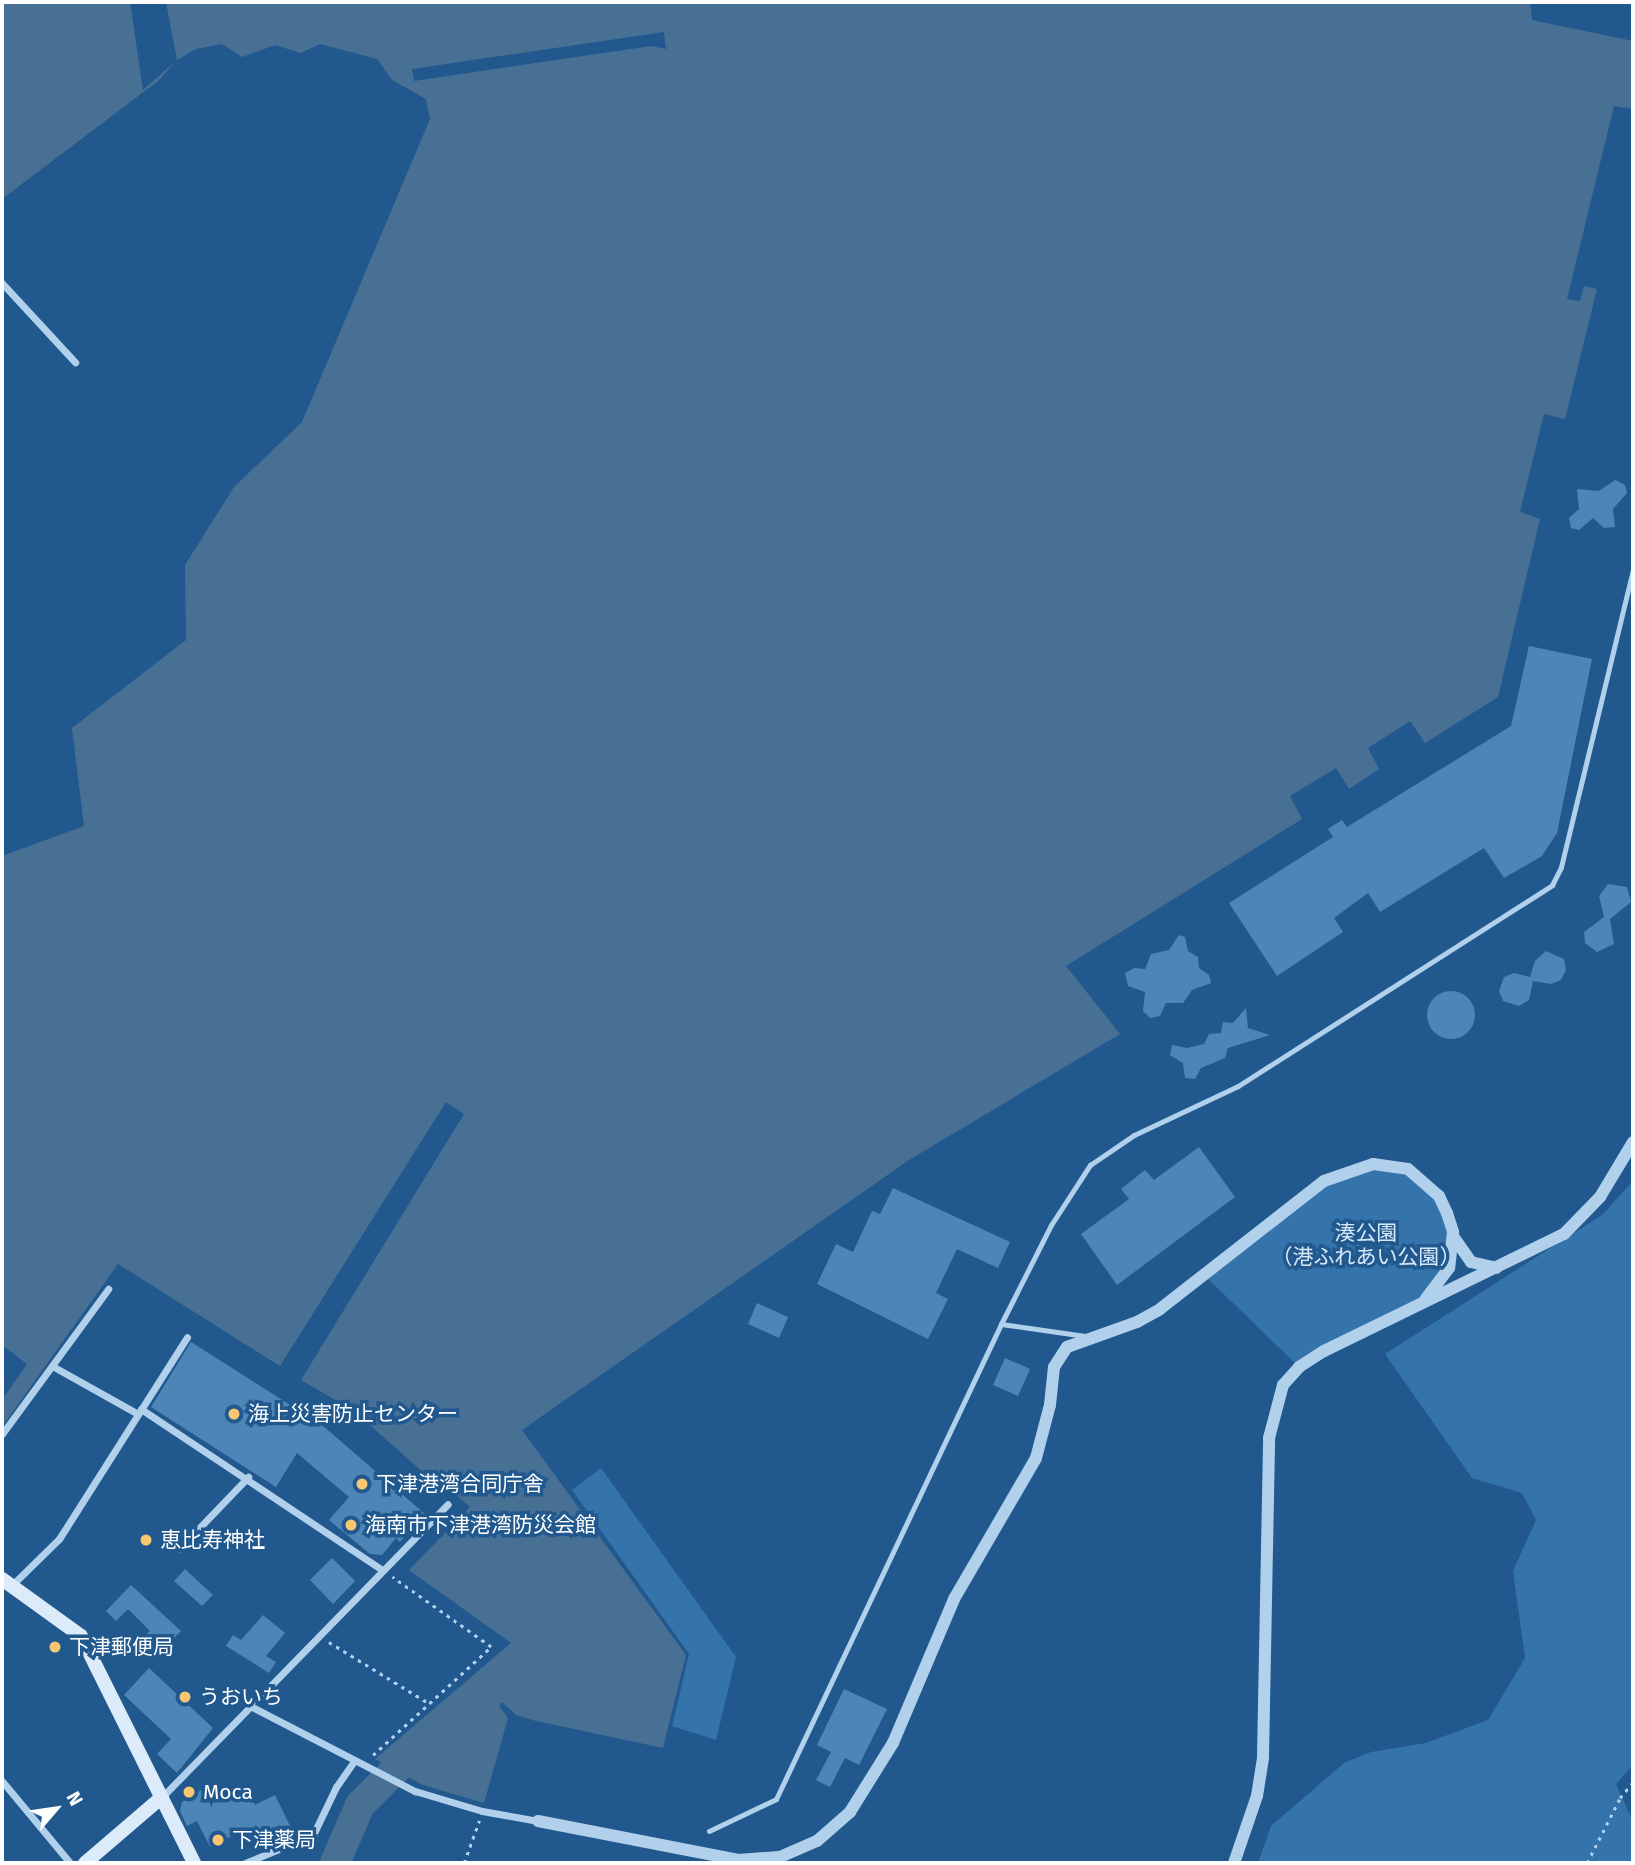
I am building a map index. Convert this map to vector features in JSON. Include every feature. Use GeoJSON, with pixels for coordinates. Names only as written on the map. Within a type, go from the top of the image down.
{"type":"FeatureCollection","features":[{"type":"Feature","properties":{"kind":"main road"},"geometry":{"type":"LineString","coordinates":[[7,1582],[81,1636],[194,1863]]}},
{"type":"Feature","properties":{"kind":"main road"},"geometry":{"type":"LineString","coordinates":[[85,1863],[162,1797]]}},
{"type":"Feature","properties":{"kind":"street"},"geometry":{"type":"LineString","coordinates":[[2,283],[75,362]]}},
{"type":"Feature","properties":{"kind":"street"},"geometry":{"type":"LineString","coordinates":[[1234,1863],[1257,1797],[1263,1757],[1268,1467],[1274,1409],[1283,1385],[1299,1367],[1426,1299],[1506,1266],[1564,1234],[1582,1217],[1617,1173],[1633,1142]]}},
{"type":"Feature","properties":{"kind":"street"},"geometry":{"type":"LineString","coordinates":[[250,1706],[415,1791],[482,1811],[732,1861],[763,1861],[799,1850],[834,1827],[856,1803],[893,1743],[954,1599],[1036,1458],[1059,1355],[1090,1337],[1137,1322],[1160,1309],[1324,1181],[1357,1166],[1408,1169],[1439,1196],[1456,1244],[1471,1262],[1489,1270],[1506,1266]]}},
{"type":"Feature","properties":{"kind":"street"},"geometry":{"type":"LineString","coordinates":[[1426,1299],[1449,1268],[1453,1232]]}},
{"type":"Feature","properties":{"kind":"street"},"geometry":{"type":"LineString","coordinates":[[2,1434],[54,1367],[107,1289]]}},
{"type":"Feature","properties":{"kind":"street"},"geometry":{"type":"LineString","coordinates":[[7,1582],[59,1539],[187,1337]]}},
{"type":"Feature","properties":{"kind":"street"},"geometry":{"type":"LineString","coordinates":[[54,1367],[139,1412],[248,1477],[381,1569]]}},
{"type":"Feature","properties":{"kind":"street"},"geometry":{"type":"LineString","coordinates":[[179,1549],[248,1477]]}},
{"type":"Feature","properties":{"kind":"street"},"geometry":{"type":"LineString","coordinates":[[162,1797],[381,1569],[395,1561],[448,1504]]}},
{"type":"Feature","properties":{"kind":"street"},"geometry":{"type":"LineString","coordinates":[[245,1863],[313,1835],[354,1761]]}},
{"type":"Feature","properties":{"kind":"street"},"geometry":{"type":"LineString","coordinates":[[2,1781],[70,1863]]}},
{"type":"Feature","properties":{"kind":"lane"},"geometry":{"type":"LineString","coordinates":[[709,1831],[776,1799],[1001,1324],[1076,1181],[1105,1151],[1238,1086],[1552,885],[1561,867],[1633,570]]}},
{"type":"Feature","properties":{"kind":"lane"},"geometry":{"type":"LineString","coordinates":[[1001,1324],[1090,1337]]}},
{"type":"Feature","properties":{"kind":"path"},"geometry":{"type":"LineString","coordinates":[[363,1766],[491,1647],[381,1569]]}},
{"type":"Feature","properties":{"kind":"path"},"geometry":{"type":"LineString","coordinates":[[317,1635],[430,1704]]}},
{"type":"Feature","properties":{"kind":"path"},"geometry":{"type":"LineString","coordinates":[[1587,1863],[1620,1798],[1633,1782]]}},
{"type":"Feature","properties":{"kind":"path"},"geometry":{"type":"LineString","coordinates":[[464,1863],[482,1811]]}},
{"type":"Feature","properties":{"kind":"green space","name":"湊公園 （港ふれあい公園）"},"geometry":{"type":"Polygon","coordinates":[[[1408,1169],[1439,1196],[1452,1252],[1426,1299],[1299,1367],[1204,1275],[1341,1172],[1408,1169]]]}},
{"type":"Feature","properties":{"kind":"green space"},"geometry":{"type":"Polygon","coordinates":[[[1633,1181],[1633,1765],[1616,1784],[1633,1822],[1633,1863],[1258,1863],[1271,1826],[1344,1763],[1371,1752],[1426,1743],[1488,1720],[1525,1658],[1513,1571],[1536,1520],[1522,1493],[1472,1478],[1385,1354],[1602,1215],[1633,1181]]]}},
{"type":"Feature","properties":{"kind":"green space"},"geometry":{"type":"Polygon","coordinates":[[[601,1468],[736,1657],[716,1740],[672,1726],[689,1654],[572,1490],[601,1468]]]}},
{"type":"Feature","properties":{"kind":"shaded area"},"geometry":{"type":"Polygon","coordinates":[[[2,2],[1530,2],[1532,20],[1633,41],[1633,109],[1614,106],[1567,299],[1580,301],[1584,286],[1597,289],[1565,419],[1544,414],[1520,512],[1540,519],[1498,697],[1425,743],[1410,721],[1368,748],[1379,769],[1349,789],[1336,768],[1290,796],[1302,819],[1066,966],[1120,1034],[909,1160],[522,1430],[686,1655],[663,1748],[532,1720],[516,1715],[502,1702],[499,1706],[508,1718],[484,1803],[423,1785],[375,1759],[511,1643],[409,1570],[470,1507],[446,1486],[442,1489],[354,1411],[301,1380],[464,1114],[446,1102],[280,1366],[118,1264],[2,1427],[2,1400],[27,1364],[2,1345],[2,856],[84,826],[72,728],[186,640],[185,565],[234,487],[302,422],[430,119],[426,99],[392,80],[377,59],[320,44],[301,53],[275,45],[242,57],[222,44],[196,49],[177,60],[158,81],[2,199],[2,2]]]}},
{"type":"Feature","properties":{"kind":"pier"},"geometry":{"type":"Polygon","coordinates":[[[130,2],[166,2],[177,60],[143,90],[130,2]]]}},
{"type":"Feature","properties":{"kind":"pier"},"geometry":{"type":"Polygon","coordinates":[[[664,32],[666,49],[651,46],[414,81],[412,69],[664,32]]]}},
{"type":"Feature","properties":{"kind":"building"},"geometry":{"type":"Polygon","coordinates":[[[1615,480],[1625,485],[1627,493],[1613,509],[1615,527],[1604,528],[1593,518],[1579,530],[1571,528],[1569,518],[1579,509],[1577,489],[1599,491],[1615,480]]]}},
{"type":"Feature","properties":{"kind":"building"},"geometry":{"type":"Polygon","coordinates":[[[1529,646],[1592,659],[1557,833],[1542,856],[1504,878],[1484,848],[1380,912],[1368,893],[1334,918],[1343,932],[1277,976],[1229,903],[1333,837],[1328,829],[1342,820],[1347,827],[1511,726],[1529,646]]]}},
{"type":"Feature","properties":{"kind":"building"},"geometry":{"type":"Polygon","coordinates":[[[1608,884],[1627,887],[1631,902],[1610,919],[1614,944],[1597,952],[1585,943],[1584,932],[1604,917],[1599,896],[1608,884]]]}},
{"type":"Feature","properties":{"kind":"building"},"geometry":{"type":"Polygon","coordinates":[[[1179,935],[1185,937],[1188,951],[1198,957],[1199,968],[1209,975],[1211,983],[1192,990],[1183,1003],[1166,1003],[1160,1016],[1150,1018],[1143,1011],[1145,992],[1128,986],[1125,973],[1134,968],[1145,969],[1151,954],[1169,950],[1179,935]]]}},
{"type":"Feature","properties":{"kind":"building"},"geometry":{"type":"Polygon","coordinates":[[[1546,951],[1564,959],[1566,970],[1561,980],[1551,984],[1533,981],[1529,1000],[1519,1006],[1503,1001],[1499,991],[1504,977],[1514,973],[1530,977],[1535,961],[1546,951]]]}},
{"type":"Feature","properties":{"kind":"building"},"geometry":{"type":"Polygon","coordinates":[[[1451,991],[1468,998],[1475,1015],[1468,1032],[1451,1039],[1434,1032],[1427,1015],[1434,998],[1451,991]]]}},
{"type":"Feature","properties":{"kind":"building"},"geometry":{"type":"Polygon","coordinates":[[[1246,1008],[1248,1028],[1270,1035],[1228,1048],[1225,1058],[1201,1068],[1195,1079],[1185,1078],[1183,1063],[1170,1055],[1172,1045],[1187,1048],[1204,1044],[1209,1034],[1221,1033],[1223,1022],[1233,1023],[1246,1008]]]}},
{"type":"Feature","properties":{"kind":"building"},"geometry":{"type":"Polygon","coordinates":[[[1199,1147],[1235,1197],[1117,1285],[1081,1234],[1129,1199],[1121,1189],[1145,1170],[1154,1180],[1199,1147]]]}},
{"type":"Feature","properties":{"kind":"building"},"geometry":{"type":"Polygon","coordinates":[[[893,1188],[1010,1242],[998,1268],[957,1249],[936,1293],[948,1299],[928,1339],[817,1284],[836,1244],[853,1252],[872,1211],[880,1214],[893,1188]]]}},
{"type":"Feature","properties":{"kind":"building"},"geometry":{"type":"Polygon","coordinates":[[[757,1303],[788,1317],[779,1338],[748,1324],[757,1303]]]}},
{"type":"Feature","properties":{"kind":"building","name":"海上災害防止センター"},"geometry":{"type":"Polygon","coordinates":[[[191,1342],[322,1425],[425,1514],[400,1542],[396,1538],[382,1555],[370,1554],[329,1520],[349,1497],[297,1453],[276,1487],[151,1407],[191,1342]]]}},
{"type":"Feature","properties":{"kind":"building"},"geometry":{"type":"Polygon","coordinates":[[[1005,1358],[1030,1369],[1018,1396],[993,1385],[1005,1358]]]}},
{"type":"Feature","properties":{"kind":"building"},"geometry":{"type":"Polygon","coordinates":[[[332,1558],[355,1581],[333,1604],[310,1580],[332,1558]]]}},
{"type":"Feature","properties":{"kind":"building"},"geometry":{"type":"Polygon","coordinates":[[[185,1569],[213,1595],[202,1606],[174,1581],[185,1569]]]}},
{"type":"Feature","properties":{"kind":"building"},"geometry":{"type":"Polygon","coordinates":[[[131,1585],[181,1631],[157,1655],[141,1639],[150,1631],[128,1609],[116,1621],[106,1611],[131,1585]]]}},
{"type":"Feature","properties":{"kind":"building"},"geometry":{"type":"Polygon","coordinates":[[[263,1615],[285,1633],[266,1656],[276,1662],[269,1673],[226,1646],[233,1635],[241,1640],[263,1615]]]}},
{"type":"Feature","properties":{"kind":"building"},"geometry":{"type":"Polygon","coordinates":[[[149,1668],[213,1728],[177,1773],[157,1754],[171,1739],[124,1695],[149,1668]]]}},
{"type":"Feature","properties":{"kind":"building"},"geometry":{"type":"Polygon","coordinates":[[[844,1689],[887,1709],[859,1765],[845,1758],[830,1787],[816,1780],[831,1752],[817,1745],[844,1689]]]}},
{"type":"Feature","properties":{"kind":"building"},"geometry":{"type":"Polygon","coordinates":[[[214,1782],[222,1797],[245,1785],[255,1805],[275,1795],[292,1830],[251,1845],[243,1830],[210,1847],[197,1821],[187,1826],[180,1811],[182,1802],[214,1782]]]}},
{"type":"Feature","properties":{"kind":"waterway"},"geometry":{"type":"LineString","coordinates":[[335,1863],[360,1805],[414,1751]]}},
{"type":"Feature","properties":{"kind":"place","name":"海上災害防止センター"},"geometry":{"type":"Point","coordinates":[234,1414]}},
{"type":"Feature","properties":{"kind":"place","name":"下津港湾合同庁舎"},"geometry":{"type":"Point","coordinates":[362,1484]}},
{"type":"Feature","properties":{"kind":"place","name":"海南市下津港湾防災会館"},"geometry":{"type":"Point","coordinates":[351,1525]}},
{"type":"Feature","properties":{"kind":"place","name":"恵比寿神社"},"geometry":{"type":"Point","coordinates":[146,1540]}},
{"type":"Feature","properties":{"kind":"place","name":"下津郵便局"},"geometry":{"type":"Point","coordinates":[55,1647]}},
{"type":"Feature","properties":{"kind":"place","name":"うおいち"},"geometry":{"type":"Point","coordinates":[185,1697]}},
{"type":"Feature","properties":{"kind":"place","name":"Moca"},"geometry":{"type":"Point","coordinates":[189,1792]}},
{"type":"Feature","properties":{"kind":"place","name":"下津薬局"},"geometry":{"type":"Point","coordinates":[218,1840]}}]}
